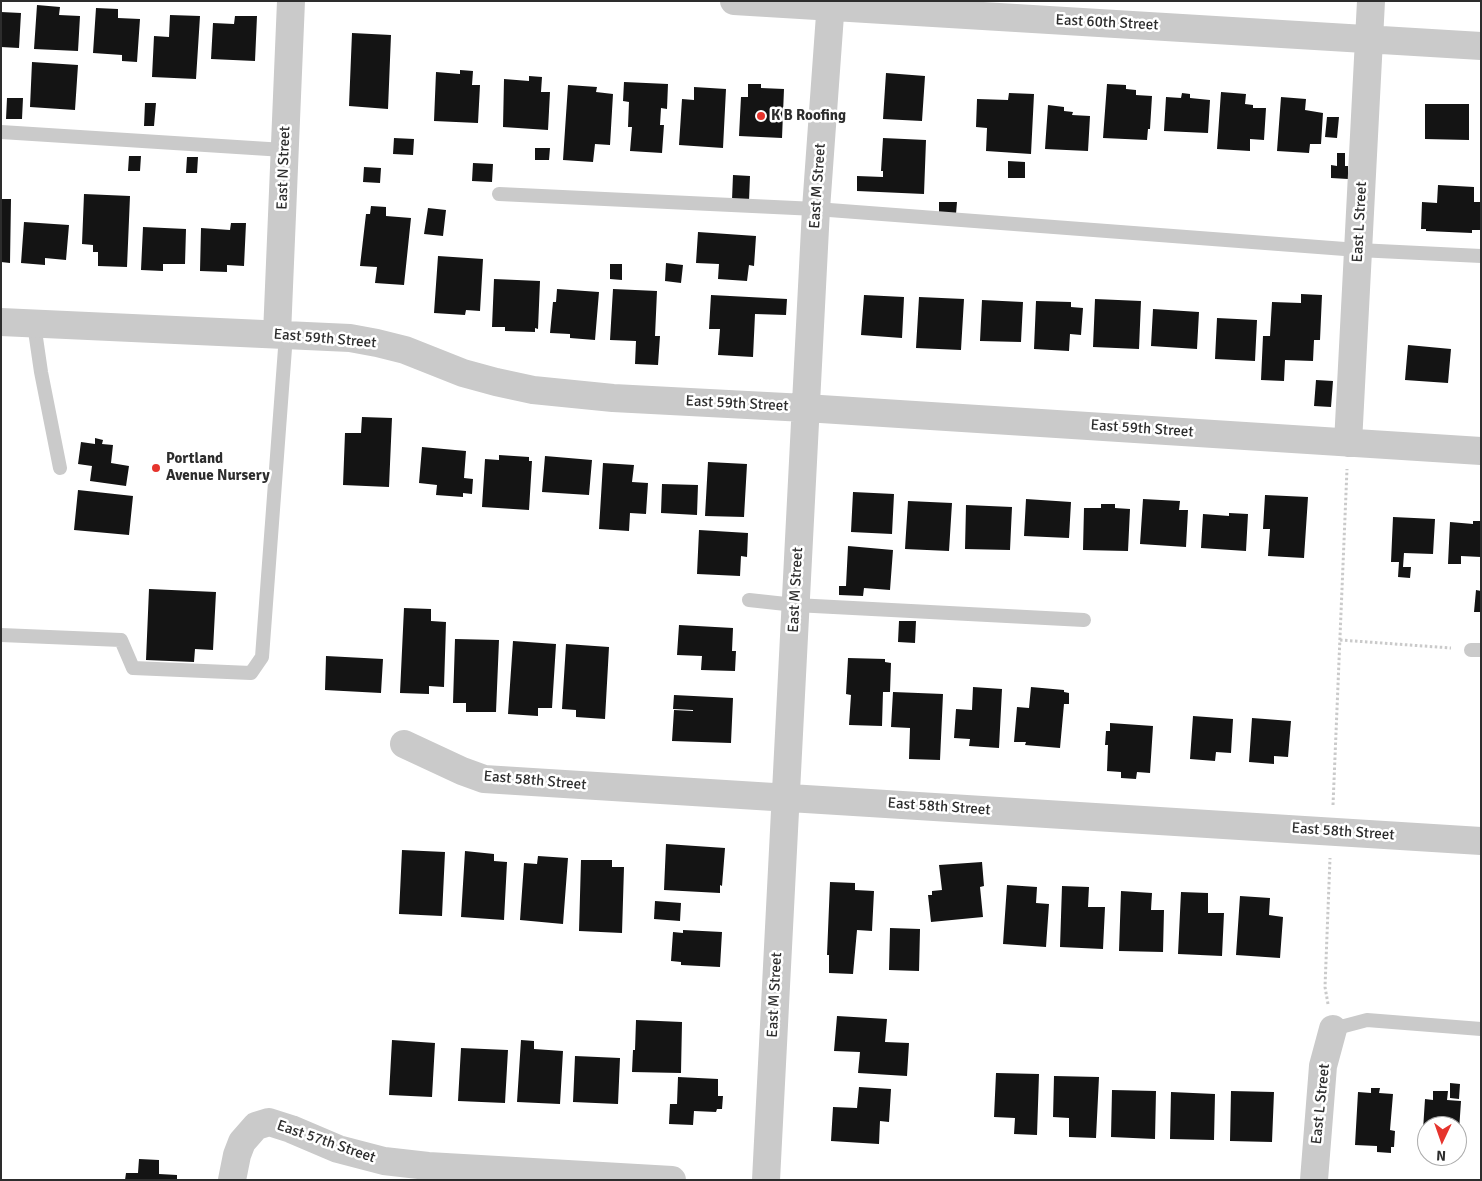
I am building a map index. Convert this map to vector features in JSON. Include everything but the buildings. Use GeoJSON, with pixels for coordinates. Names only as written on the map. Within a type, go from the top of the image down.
{"type":"FeatureCollection","features":[{"type":"Feature","properties":{"kind":"street","name":"East N Street"},"geometry":{"type":"LineString","coordinates":[[281,335],[284,150],[291,1]]}},
{"type":"Feature","properties":{"kind":"street","name":"East 60th Street"},"geometry":{"type":"LineString","coordinates":[[734,1],[831,4],[1481,46]]}},
{"type":"Feature","properties":{"kind":"street","name":"East L Street"},"geometry":{"type":"LineString","coordinates":[[1348,443],[1371,1]]}},
{"type":"Feature","properties":{"kind":"street","name":"East M Street"},"geometry":{"type":"LineString","coordinates":[[766,1180],[805,408],[816,209],[831,4]]}},
{"type":"Feature","properties":{"kind":"street","name":"East 59th Street"},"geometry":{"type":"LineString","coordinates":[[1,322],[350,338],[405,350],[479,378],[533,390],[613,398],[805,408],[1481,451]]}},
{"type":"Feature","properties":{"kind":"street","name":"East 58th Street"},"geometry":{"type":"LineString","coordinates":[[404,744],[484,779],[1481,841]]}},
{"type":"Feature","properties":{"kind":"street","name":"East L Street"},"geometry":{"type":"LineString","coordinates":[[1314,1180],[1323,1066],[1333,1030]]}},
{"type":"Feature","properties":{"kind":"street","name":"East 57th Street"},"geometry":{"type":"LineString","coordinates":[[234,1168],[242,1142],[256,1126],[269,1122],[338,1149],[384,1161],[428,1166],[672,1180]]}},
{"type":"Feature","properties":{"kind":"lane"},"geometry":{"type":"LineString","coordinates":[[1,132],[284,150]]}},
{"type":"Feature","properties":{"kind":"lane"},"geometry":{"type":"LineString","coordinates":[[499,194],[816,209],[1358,250],[1481,256]]}},
{"type":"Feature","properties":{"kind":"lane"},"geometry":{"type":"LineString","coordinates":[[34,324],[41,372],[60,468]]}},
{"type":"Feature","properties":{"kind":"lane"},"geometry":{"type":"LineString","coordinates":[[1,635],[121,640],[133,668],[251,673],[262,657],[281,335]]}},
{"type":"Feature","properties":{"kind":"lane"},"geometry":{"type":"LineString","coordinates":[[749,600],[795,605],[1084,620]]}},
{"type":"Feature","properties":{"kind":"lane"},"geometry":{"type":"LineString","coordinates":[[1333,1030],[1367,1020],[1481,1029]]}},
{"type":"Feature","properties":{"kind":"path"},"geometry":{"type":"LineString","coordinates":[[1333,1030],[1325,987],[1348,443]]}},
{"type":"Feature","properties":{"kind":"path"},"geometry":{"type":"LineString","coordinates":[[1340,640],[1476,650]]}},
{"type":"Feature","properties":{"kind":"place","name":"K B Roofing"},"geometry":{"type":"Point","coordinates":[761,116]}},
{"type":"Feature","properties":{"kind":"place","name":"Portland Avenue Nursery"},"geometry":{"type":"Point","coordinates":[156,468]}}]}
